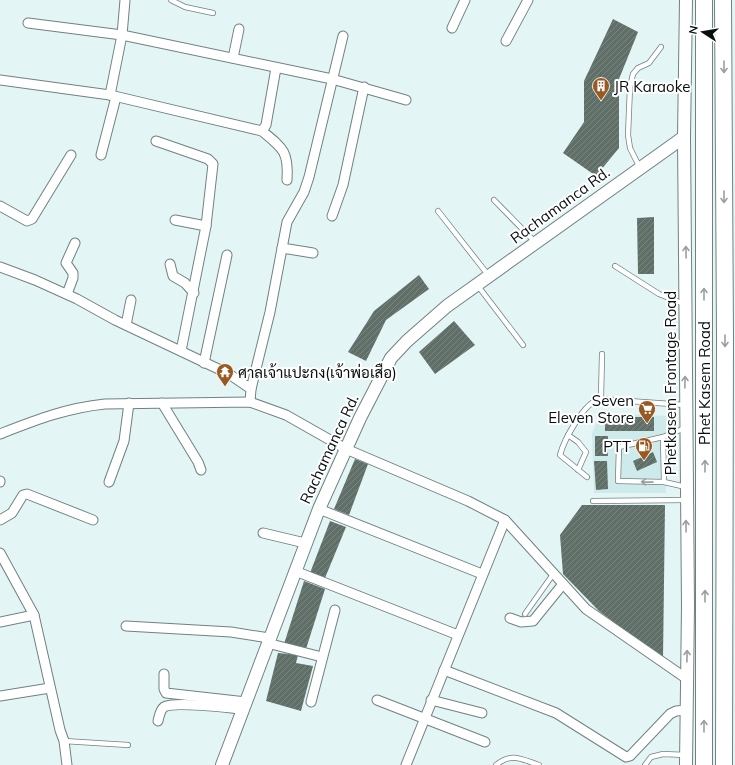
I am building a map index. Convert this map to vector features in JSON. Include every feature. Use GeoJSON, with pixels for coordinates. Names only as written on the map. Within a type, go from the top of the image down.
{"type":"FeatureCollection","features":[{"type":"Feature","properties":{"kind":"highway","name":"Phet Kasem Road"},"geometry":{"type":"LineString","coordinates":[[704,0],[704,765]]}},
{"type":"Feature","properties":{"kind":"highway","name":"Phet Kasem Road"},"geometry":{"type":"LineString","coordinates":[[724,0],[724,765]]}},
{"type":"Feature","properties":{"kind":"highway"},"geometry":{"type":"LineString","coordinates":[[724,630],[729,624],[735,553]]}},
{"type":"Feature","properties":{"kind":"street"},"geometry":{"type":"LineString","coordinates":[[101,155],[113,96],[122,35],[125,0]]}},
{"type":"Feature","properties":{"kind":"street"},"geometry":{"type":"LineString","coordinates":[[452,28],[465,0]]}},
{"type":"Feature","properties":{"kind":"street"},"geometry":{"type":"LineString","coordinates":[[506,41],[528,0]]}},
{"type":"Feature","properties":{"kind":"street","name":"Phetkasem Frontage Road"},"geometry":{"type":"LineString","coordinates":[[686,0],[684,137],[686,305],[686,760]]}},
{"type":"Feature","properties":{"kind":"street"},"geometry":{"type":"LineString","coordinates":[[28,23],[122,35],[332,79],[406,100]]}},
{"type":"Feature","properties":{"kind":"street"},"geometry":{"type":"LineString","coordinates":[[232,58],[239,29]]}},
{"type":"Feature","properties":{"kind":"street"},"geometry":{"type":"LineString","coordinates":[[250,402],[251,389],[270,312],[287,222],[304,192],[309,177],[343,36]]}},
{"type":"Feature","properties":{"kind":"street"},"geometry":{"type":"LineString","coordinates":[[262,131],[266,125],[276,68]]}},
{"type":"Feature","properties":{"kind":"street"},"geometry":{"type":"LineString","coordinates":[[0,80],[113,96],[262,131],[276,143],[287,158],[287,180]]}},
{"type":"Feature","properties":{"kind":"street"},"geometry":{"type":"LineString","coordinates":[[332,216],[343,185],[364,87]]}},
{"type":"Feature","properties":{"kind":"street","name":"Rachamanca Rd."},"geometry":{"type":"LineString","coordinates":[[222,765],[268,640],[319,509],[346,449],[391,358],[407,341],[447,306],[684,137]]}},
{"type":"Feature","properties":{"kind":"street"},"geometry":{"type":"LineString","coordinates":[[156,141],[208,159],[214,164],[206,226],[194,293],[181,352]]}},
{"type":"Feature","properties":{"kind":"street"},"geometry":{"type":"LineString","coordinates":[[0,206],[27,221],[32,219],[71,154]]}},
{"type":"Feature","properties":{"kind":"street"},"geometry":{"type":"LineString","coordinates":[[175,220],[206,226]]}},
{"type":"Feature","properties":{"kind":"street"},"geometry":{"type":"LineString","coordinates":[[67,294],[73,278],[73,273],[66,263],[75,243]]}},
{"type":"Feature","properties":{"kind":"street"},"geometry":{"type":"LineString","coordinates":[[282,248],[313,253]]}},
{"type":"Feature","properties":{"kind":"street"},"geometry":{"type":"LineString","coordinates":[[204,362],[227,255]]}},
{"type":"Feature","properties":{"kind":"street"},"geometry":{"type":"LineString","coordinates":[[170,264],[173,276],[185,283],[194,293]]}},
{"type":"Feature","properties":{"kind":"street"},"geometry":{"type":"LineString","coordinates":[[0,267],[67,294],[126,325],[229,374],[251,389]]}},
{"type":"Feature","properties":{"kind":"street"},"geometry":{"type":"LineString","coordinates":[[126,325],[131,300]]}},
{"type":"Feature","properties":{"kind":"street"},"geometry":{"type":"LineString","coordinates":[[0,434],[52,414],[82,406],[250,402],[286,416],[346,449],[468,501],[505,520],[586,610],[687,679]]}},
{"type":"Feature","properties":{"kind":"street"},"geometry":{"type":"LineString","coordinates":[[162,403],[198,462],[201,470]]}},
{"type":"Feature","properties":{"kind":"street"},"geometry":{"type":"LineString","coordinates":[[109,482],[124,441],[129,404]]}},
{"type":"Feature","properties":{"kind":"street"},"geometry":{"type":"LineString","coordinates":[[0,520],[12,513],[23,496],[27,494],[93,520]]}},
{"type":"Feature","properties":{"kind":"street"},"geometry":{"type":"LineString","coordinates":[[319,509],[482,574]]}},
{"type":"Feature","properties":{"kind":"street"},"geometry":{"type":"LineString","coordinates":[[406,765],[505,520]]}},
{"type":"Feature","properties":{"kind":"street"},"geometry":{"type":"LineString","coordinates":[[264,533],[306,543]]}},
{"type":"Feature","properties":{"kind":"street"},"geometry":{"type":"LineString","coordinates":[[0,552],[34,615],[50,688],[64,741],[68,765]]}},
{"type":"Feature","properties":{"kind":"street"},"geometry":{"type":"LineString","coordinates":[[295,571],[458,635]]}},
{"type":"Feature","properties":{"kind":"street"},"geometry":{"type":"LineString","coordinates":[[510,618],[521,622],[533,621],[563,584]]}},
{"type":"Feature","properties":{"kind":"street"},"geometry":{"type":"LineString","coordinates":[[311,702],[335,610]]}},
{"type":"Feature","properties":{"kind":"street"},"geometry":{"type":"LineString","coordinates":[[0,622],[34,615]]}},
{"type":"Feature","properties":{"kind":"street"},"geometry":{"type":"LineString","coordinates":[[126,626],[231,632],[268,640],[322,657]]}},
{"type":"Feature","properties":{"kind":"street"},"geometry":{"type":"LineString","coordinates":[[444,670],[556,713],[626,757],[630,756],[670,714],[676,711],[687,710]]}},
{"type":"Feature","properties":{"kind":"street"},"geometry":{"type":"LineString","coordinates":[[164,674],[164,689],[166,693],[244,706]]}},
{"type":"Feature","properties":{"kind":"street"},"geometry":{"type":"LineString","coordinates":[[0,696],[50,688]]}},
{"type":"Feature","properties":{"kind":"street"},"geometry":{"type":"LineString","coordinates":[[377,700],[424,720],[485,742]]}},
{"type":"Feature","properties":{"kind":"street"},"geometry":{"type":"LineString","coordinates":[[432,700],[482,712]]}},
{"type":"Feature","properties":{"kind":"street"},"geometry":{"type":"LineString","coordinates":[[158,721],[161,710],[166,706],[244,706]]}},
{"type":"Feature","properties":{"kind":"lane"},"geometry":{"type":"LineString","coordinates":[[171,0],[185,7],[214,13]]}},
{"type":"Feature","properties":{"kind":"lane"},"geometry":{"type":"LineString","coordinates":[[640,168],[630,148],[628,135],[630,88],[633,74],[638,68],[649,63],[661,47]]}},
{"type":"Feature","properties":{"kind":"lane"},"geometry":{"type":"LineString","coordinates":[[494,200],[536,243]]}},
{"type":"Feature","properties":{"kind":"lane"},"geometry":{"type":"LineString","coordinates":[[438,211],[489,276]]}},
{"type":"Feature","properties":{"kind":"lane"},"geometry":{"type":"LineString","coordinates":[[616,266],[658,294],[686,305]]}},
{"type":"Feature","properties":{"kind":"lane"},"geometry":{"type":"LineString","coordinates":[[477,285],[523,344]]}},
{"type":"Feature","properties":{"kind":"lane"},"geometry":{"type":"LineString","coordinates":[[600,399],[602,354]]}},
{"type":"Feature","properties":{"kind":"lane"},"geometry":{"type":"LineString","coordinates":[[587,477],[560,455],[568,436],[593,401],[600,399],[685,405]]}},
{"type":"Feature","properties":{"kind":"lane"},"geometry":{"type":"LineString","coordinates":[[686,428],[663,437],[619,446],[618,482],[664,482],[686,486]]}},
{"type":"Feature","properties":{"kind":"lane"},"geometry":{"type":"LineString","coordinates":[[568,436],[578,442],[586,452],[578,470]]}},
{"type":"Feature","properties":{"kind":"lane"},"geometry":{"type":"LineString","coordinates":[[663,437],[664,482]]}},
{"type":"Feature","properties":{"kind":"lane"},"geometry":{"type":"LineString","coordinates":[[593,500],[686,500]]}},
{"type":"Feature","properties":{"kind":"lane"},"geometry":{"type":"LineString","coordinates":[[525,614],[554,573]]}},
{"type":"Feature","properties":{"kind":"lane"},"geometry":{"type":"LineString","coordinates":[[64,741],[128,745]]}},
{"type":"Feature","properties":{"kind":"lane"},"geometry":{"type":"LineString","coordinates":[[645,765],[651,757],[663,754],[686,760]]}},
{"type":"Feature","properties":{"kind":"lane"},"geometry":{"type":"LineString","coordinates":[[496,765],[504,758],[511,757],[539,765]]}},
{"type":"Feature","properties":{"kind":"shaded area"},"geometry":{"type":"Polygon","coordinates":[[[600,413],[667,416],[666,493],[594,493],[592,434],[600,413]]]}},
{"type":"Feature","properties":{"kind":"building","name":"JR Karaoke"},"geometry":{"type":"Polygon","coordinates":[[[613,19],[638,32],[619,79],[619,148],[596,176],[563,153],[584,122],[584,81],[613,19]]]}},
{"type":"Feature","properties":{"kind":"building"},"geometry":{"type":"Polygon","coordinates":[[[654,217],[654,274],[638,274],[637,218],[654,217]]]}},
{"type":"Feature","properties":{"kind":"building"},"geometry":{"type":"Polygon","coordinates":[[[419,275],[429,289],[386,320],[366,361],[348,352],[374,311],[419,275]]]}},
{"type":"Feature","properties":{"kind":"building"},"geometry":{"type":"Polygon","coordinates":[[[454,321],[475,345],[435,374],[419,352],[454,321]]]}},
{"type":"Feature","properties":{"kind":"building"},"geometry":{"type":"Polygon","coordinates":[[[605,417],[654,417],[654,431],[605,431],[605,417]]]}},
{"type":"Feature","properties":{"kind":"building"},"geometry":{"type":"Polygon","coordinates":[[[595,436],[608,436],[608,456],[595,456],[595,436]]]}},
{"type":"Feature","properties":{"kind":"building"},"geometry":{"type":"Polygon","coordinates":[[[653,452],[657,462],[637,471],[633,461],[653,452]]]}},
{"type":"Feature","properties":{"kind":"building"},"geometry":{"type":"Polygon","coordinates":[[[355,459],[368,464],[349,515],[334,509],[355,459]]]}},
{"type":"Feature","properties":{"kind":"building"},"geometry":{"type":"Polygon","coordinates":[[[594,461],[607,461],[608,489],[596,490],[594,461]]]}},
{"type":"Feature","properties":{"kind":"building"},"geometry":{"type":"Polygon","coordinates":[[[582,505],[665,505],[663,659],[599,611],[563,574],[560,535],[582,505]]]}},
{"type":"Feature","properties":{"kind":"building"},"geometry":{"type":"Polygon","coordinates":[[[330,521],[346,527],[325,578],[310,573],[330,521]]]}},
{"type":"Feature","properties":{"kind":"building"},"geometry":{"type":"Polygon","coordinates":[[[304,581],[325,589],[306,649],[284,644],[304,581]]]}},
{"type":"Feature","properties":{"kind":"building"},"geometry":{"type":"Polygon","coordinates":[[[278,653],[298,655],[296,663],[313,666],[301,711],[266,701],[278,653]]]}},
{"type":"Feature","properties":{"kind":"place","name":"JR Karaoke"},"geometry":{"type":"Point","coordinates":[601,101]}},
{"type":"Feature","properties":{"kind":"place","name":"ศาลเจ้าแปะกง(เจ้าพ่อเสือ)"},"geometry":{"type":"Point","coordinates":[225,387]}},
{"type":"Feature","properties":{"kind":"place","name":"Seven Eleven Store"},"geometry":{"type":"Point","coordinates":[647,424]}},
{"type":"Feature","properties":{"kind":"place","name":"PTT"},"geometry":{"type":"Point","coordinates":[644,461]}}]}
